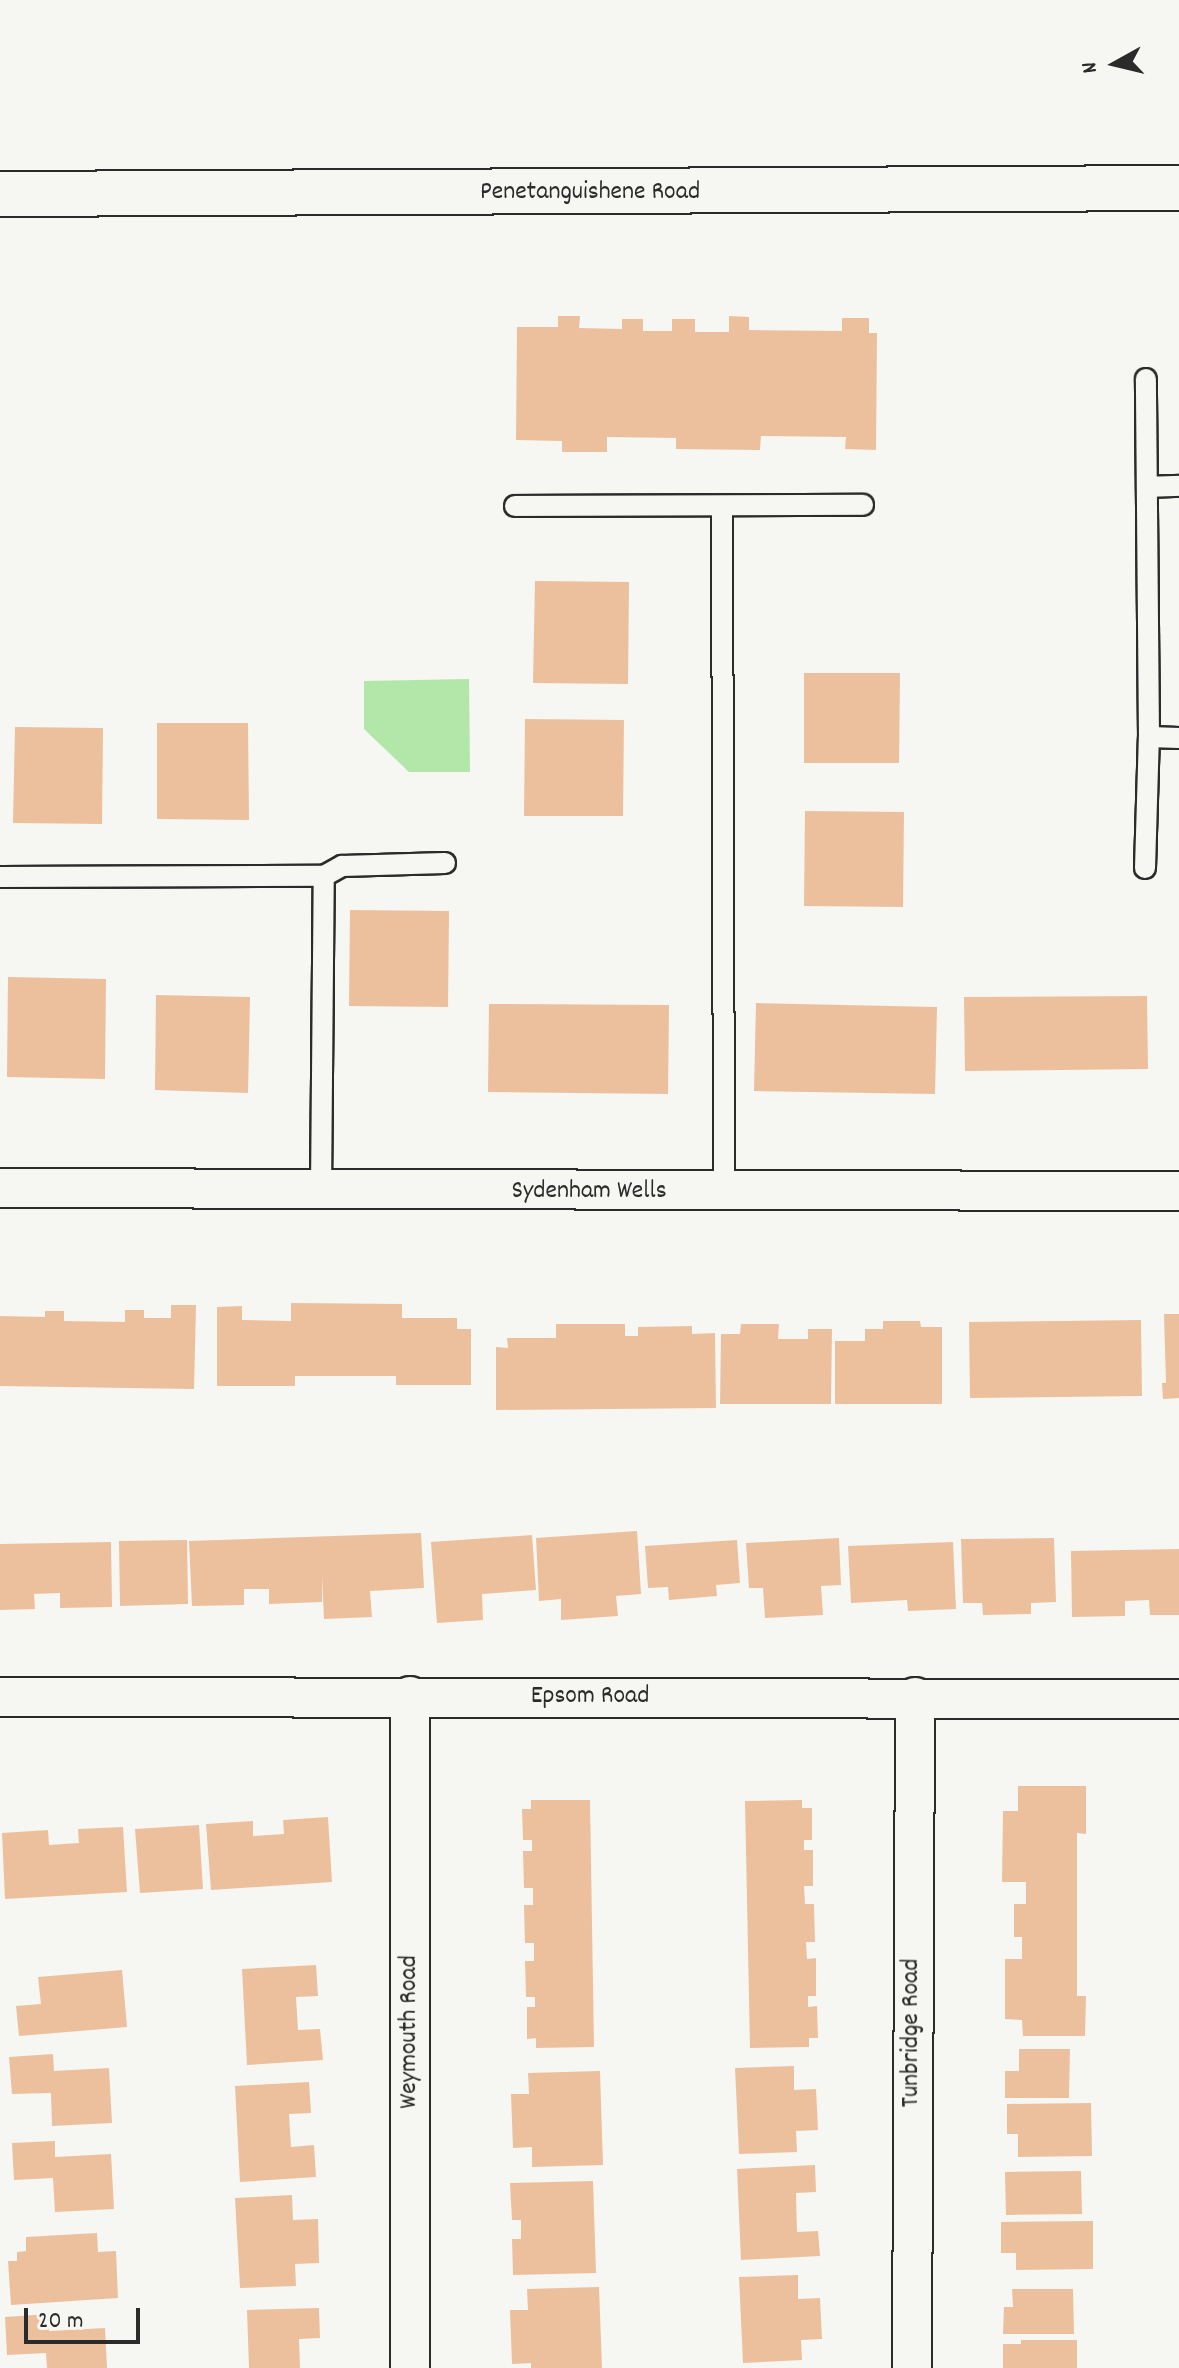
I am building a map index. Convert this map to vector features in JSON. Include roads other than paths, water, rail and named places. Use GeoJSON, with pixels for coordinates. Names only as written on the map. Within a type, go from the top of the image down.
{"type":"FeatureCollection","features":[{"type":"Feature","properties":{"kind":"main road","name":"Penetanguishene Road"},"geometry":{"type":"LineString","coordinates":[[0,194],[1179,188]]}},
{"type":"Feature","properties":{"kind":"street","name":"Sydenham Wells"},"geometry":{"type":"LineString","coordinates":[[0,1188],[1179,1191]]}},
{"type":"Feature","properties":{"kind":"street","name":"Weymouth Road"},"geometry":{"type":"LineString","coordinates":[[410,1696],[410,2368]]}},
{"type":"Feature","properties":{"kind":"street","name":"Epsom Road"},"geometry":{"type":"LineString","coordinates":[[0,1697],[1179,1699]]}},
{"type":"Feature","properties":{"kind":"street","name":"Tunbridge Road"},"geometry":{"type":"LineString","coordinates":[[912,2368],[915,1697]]}},
{"type":"Feature","properties":{"kind":"lane"},"geometry":{"type":"LineString","coordinates":[[1145,868],[1149,737],[1146,379]]}},
{"type":"Feature","properties":{"kind":"lane"},"geometry":{"type":"LineString","coordinates":[[1147,487],[1179,486]]}},
{"type":"Feature","properties":{"kind":"lane"},"geometry":{"type":"LineString","coordinates":[[515,506],[863,505]]}},
{"type":"Feature","properties":{"kind":"lane"},"geometry":{"type":"LineString","coordinates":[[722,506],[724,1192]]}},
{"type":"Feature","properties":{"kind":"lane"},"geometry":{"type":"LineString","coordinates":[[1149,737],[1179,738]]}},
{"type":"Feature","properties":{"kind":"lane"},"geometry":{"type":"LineString","coordinates":[[0,877],[324,876],[342,866],[445,863]]}},
{"type":"Feature","properties":{"kind":"lane"},"geometry":{"type":"LineString","coordinates":[[321,1191],[324,876]]}}]}
